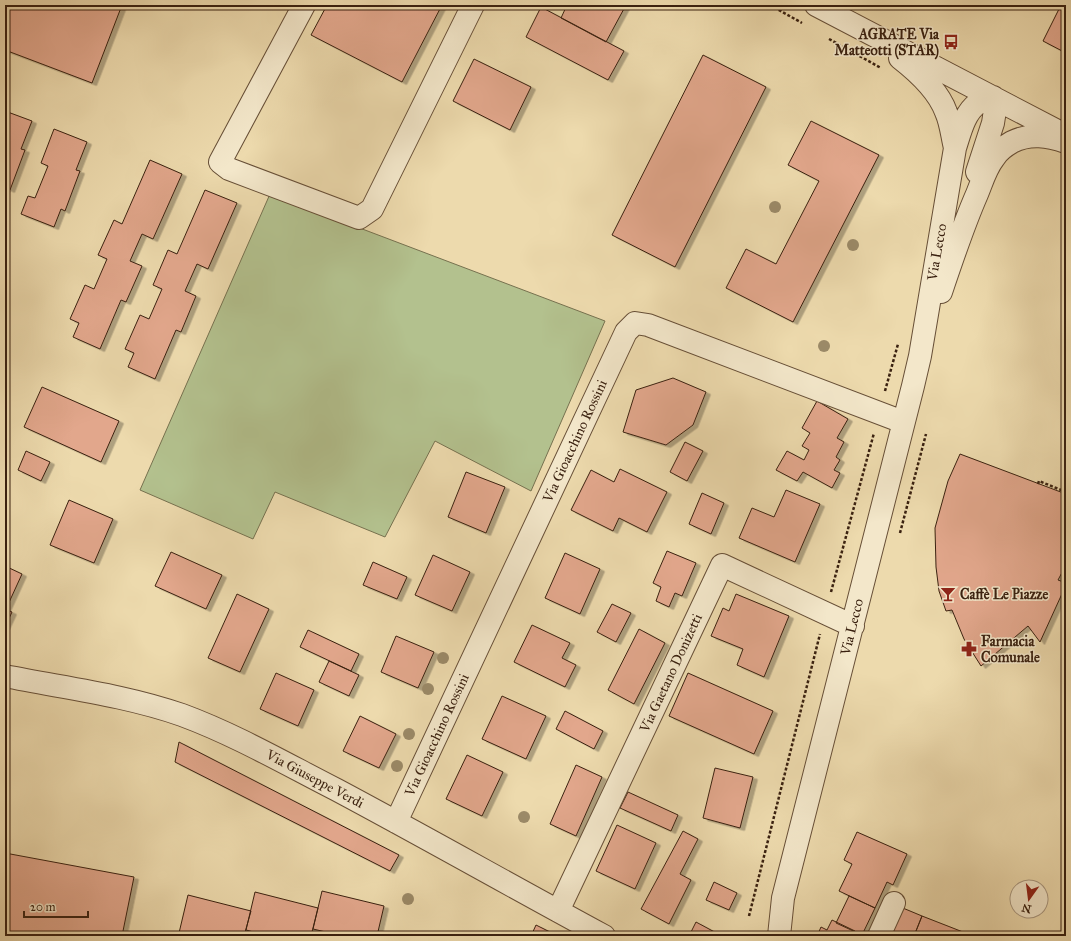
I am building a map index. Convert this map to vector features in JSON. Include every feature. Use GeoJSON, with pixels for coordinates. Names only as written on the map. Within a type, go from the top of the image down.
{"type":"FeatureCollection","features":[{"type":"Feature","properties":{"kind":"street"},"geometry":{"type":"LineString","coordinates":[[304,5],[220,162],[229,169],[359,218],[372,209],[473,5]]}},
{"type":"Feature","properties":{"kind":"street"},"geometry":{"type":"LineString","coordinates":[[816,5],[1066,135]]}},
{"type":"Feature","properties":{"kind":"street","name":"Via Lecco"},"geometry":{"type":"LineString","coordinates":[[868,32],[918,72],[934,92],[946,111],[955,148]]}},
{"type":"Feature","properties":{"kind":"street","name":"Via Lecco"},"geometry":{"type":"LineString","coordinates":[[779,936],[783,898],[853,626],[920,356],[955,148],[965,118],[970,110],[978,103],[993,97],[995,110],[993,123],[982,155],[963,228]]}},
{"type":"Feature","properties":{"kind":"street","name":"Via Lecco"},"geometry":{"type":"LineString","coordinates":[[920,356],[963,228],[986,171],[993,158],[1001,149],[1022,138],[1036,136],[1066,142]]}},
{"type":"Feature","properties":{"kind":"street","name":"Via Gioacchino Rossini"},"geometry":{"type":"LineString","coordinates":[[396,822],[626,332],[634,323],[648,325],[903,422]]}},
{"type":"Feature","properties":{"kind":"street","name":"Via Gaetano Donizetti"},"geometry":{"type":"LineString","coordinates":[[558,911],[722,565],[853,626]]}},
{"type":"Feature","properties":{"kind":"street","name":"Via Giuseppe Verdi"},"geometry":{"type":"LineString","coordinates":[[5,676],[99,692],[153,706],[183,716],[252,746],[396,822],[604,936]]}},
{"type":"Feature","properties":{"kind":"street","name":"Via Lecco"},"geometry":{"type":"LineString","coordinates":[[766,936],[783,898]]}},
{"type":"Feature","properties":{"kind":"street"},"geometry":{"type":"LineString","coordinates":[[879,936],[894,903]]}},
{"type":"Feature","properties":{"kind":"path"},"geometry":{"type":"LineString","coordinates":[[1038,484],[1039,482],[1066,492]]}},
{"type":"Feature","properties":{"kind":"green space"},"geometry":{"type":"Polygon","coordinates":[[[270,194],[605,321],[531,491],[435,441],[385,537],[275,492],[253,539],[140,490],[270,194]]]}},
{"type":"Feature","properties":{"kind":"building"},"geometry":{"type":"Polygon","coordinates":[[[5,5],[122,5],[92,83],[5,50],[5,5]]]}},
{"type":"Feature","properties":{"kind":"building"},"geometry":{"type":"Polygon","coordinates":[[[327,5],[442,5],[402,82],[311,35],[327,5]]]}},
{"type":"Feature","properties":{"kind":"building"},"geometry":{"type":"Polygon","coordinates":[[[567,5],[626,5],[606,42],[561,18],[567,5]]]}},
{"type":"Feature","properties":{"kind":"building"},"geometry":{"type":"Polygon","coordinates":[[[1061,5],[1066,5],[1066,53],[1043,41],[1061,5]]]}},
{"type":"Feature","properties":{"kind":"building"},"geometry":{"type":"Polygon","coordinates":[[[541,7],[624,51],[608,80],[526,37],[541,7]]]}},
{"type":"Feature","properties":{"kind":"building"},"geometry":{"type":"Polygon","coordinates":[[[703,55],[766,87],[675,267],[612,235],[703,55]]]}},
{"type":"Feature","properties":{"kind":"building"},"geometry":{"type":"Polygon","coordinates":[[[474,59],[531,87],[510,130],[453,101],[474,59]]]}},
{"type":"Feature","properties":{"kind":"building"},"geometry":{"type":"Polygon","coordinates":[[[5,111],[32,121],[21,149],[25,150],[10,190],[6,188],[5,190],[5,111]]]}},
{"type":"Feature","properties":{"kind":"building"},"geometry":{"type":"Polygon","coordinates":[[[811,121],[879,155],[793,322],[726,288],[746,249],[776,264],[819,181],[788,165],[811,121]]]}},
{"type":"Feature","properties":{"kind":"building"},"geometry":{"type":"Polygon","coordinates":[[[54,129],[87,142],[76,170],[80,171],[65,211],[61,209],[54,227],[21,214],[28,196],[35,198],[48,166],[41,163],[54,129]]]}},
{"type":"Feature","properties":{"kind":"building"},"geometry":{"type":"Polygon","coordinates":[[[150,160],[182,174],[153,239],[142,234],[130,261],[142,266],[126,302],[121,300],[100,349],[73,337],[79,323],[70,319],[85,285],[94,289],[107,259],[98,255],[114,220],[122,224],[150,160]]]}},
{"type":"Feature","properties":{"kind":"building"},"geometry":{"type":"Polygon","coordinates":[[[205,190],[237,203],[208,269],[197,264],[185,291],[196,296],[181,332],[176,330],[155,379],[128,367],[134,353],[125,349],[140,315],[149,319],[162,289],[153,285],[168,250],[177,254],[205,190]]]}},
{"type":"Feature","properties":{"kind":"building"},"geometry":{"type":"Polygon","coordinates":[[[673,378],[706,392],[693,425],[666,445],[623,432],[636,390],[673,378]]]}},
{"type":"Feature","properties":{"kind":"building"},"geometry":{"type":"Polygon","coordinates":[[[42,387],[119,421],[101,462],[24,427],[42,387]]]}},
{"type":"Feature","properties":{"kind":"building"},"geometry":{"type":"Polygon","coordinates":[[[817,401],[848,419],[837,438],[844,442],[836,457],[840,460],[834,470],[840,473],[832,488],[803,472],[797,481],[776,470],[787,451],[804,460],[809,450],[802,446],[810,433],[802,428],[817,401]]]}},
{"type":"Feature","properties":{"kind":"building"},"geometry":{"type":"Polygon","coordinates":[[[685,442],[703,451],[687,481],[670,472],[685,442]]]}},
{"type":"Feature","properties":{"kind":"building"},"geometry":{"type":"Polygon","coordinates":[[[26,451],[50,462],[41,481],[18,470],[26,451]]]}},
{"type":"Feature","properties":{"kind":"building"},"geometry":{"type":"Polygon","coordinates":[[[960,454],[1066,494],[1066,565],[1058,580],[1066,583],[1066,585],[1040,642],[1028,626],[981,666],[964,639],[952,610],[946,611],[939,591],[936,567],[935,528],[948,481],[960,454]]]}},
{"type":"Feature","properties":{"kind":"building"},"geometry":{"type":"Polygon","coordinates":[[[620,469],[667,492],[647,532],[619,518],[613,531],[571,510],[591,470],[614,482],[620,469]]]}},
{"type":"Feature","properties":{"kind":"building"},"geometry":{"type":"Polygon","coordinates":[[[466,472],[505,487],[486,533],[448,517],[466,472]]]}},
{"type":"Feature","properties":{"kind":"building"},"geometry":{"type":"Polygon","coordinates":[[[786,490],[820,504],[795,562],[739,538],[752,508],[774,517],[786,490]]]}},
{"type":"Feature","properties":{"kind":"building"},"geometry":{"type":"Polygon","coordinates":[[[702,493],[724,503],[711,534],[689,524],[702,493]]]}},
{"type":"Feature","properties":{"kind":"building"},"geometry":{"type":"Polygon","coordinates":[[[69,500],[113,519],[94,563],[50,545],[69,500]]]}},
{"type":"Feature","properties":{"kind":"building"},"geometry":{"type":"Polygon","coordinates":[[[667,551],[696,563],[682,596],[675,593],[669,607],[656,601],[661,587],[653,583],[667,551]]]}},
{"type":"Feature","properties":{"kind":"building"},"geometry":{"type":"Polygon","coordinates":[[[171,552],[222,575],[206,609],[155,586],[171,552]]]}},
{"type":"Feature","properties":{"kind":"building"},"geometry":{"type":"Polygon","coordinates":[[[565,553],[600,569],[580,614],[545,598],[565,553]]]}},
{"type":"Feature","properties":{"kind":"building"},"geometry":{"type":"Polygon","coordinates":[[[433,555],[470,572],[452,611],[415,595],[433,555]]]}},
{"type":"Feature","properties":{"kind":"building"},"geometry":{"type":"Polygon","coordinates":[[[373,562],[407,577],[397,599],[363,585],[373,562]]]}},
{"type":"Feature","properties":{"kind":"building"},"geometry":{"type":"Polygon","coordinates":[[[5,566],[22,574],[6,609],[5,609],[5,566]]]}},
{"type":"Feature","properties":{"kind":"building"},"geometry":{"type":"Polygon","coordinates":[[[237,594],[269,609],[240,672],[208,658],[237,594]]]}},
{"type":"Feature","properties":{"kind":"building"},"geometry":{"type":"Polygon","coordinates":[[[736,594],[789,616],[764,677],[737,665],[743,649],[711,636],[723,608],[729,611],[736,594]]]}},
{"type":"Feature","properties":{"kind":"building"},"geometry":{"type":"Polygon","coordinates":[[[612,604],[631,613],[616,642],[597,632],[612,604]]]}},
{"type":"Feature","properties":{"kind":"building"},"geometry":{"type":"Polygon","coordinates":[[[5,609],[12,612],[5,627],[5,609]]]}},
{"type":"Feature","properties":{"kind":"building"},"geometry":{"type":"Polygon","coordinates":[[[532,625],[570,643],[562,658],[576,665],[565,687],[514,662],[532,625]]]}},
{"type":"Feature","properties":{"kind":"building"},"geometry":{"type":"Polygon","coordinates":[[[639,629],[665,643],[634,704],[608,690],[639,629]]]}},
{"type":"Feature","properties":{"kind":"building"},"geometry":{"type":"Polygon","coordinates":[[[308,630],[359,654],[351,671],[300,647],[308,630]]]}},
{"type":"Feature","properties":{"kind":"building"},"geometry":{"type":"Polygon","coordinates":[[[396,636],[434,652],[418,688],[381,672],[396,636]]]}},
{"type":"Feature","properties":{"kind":"building"},"geometry":{"type":"Polygon","coordinates":[[[329,661],[359,675],[349,696],[319,682],[329,661]]]}},
{"type":"Feature","properties":{"kind":"building"},"geometry":{"type":"Polygon","coordinates":[[[276,673],[314,690],[298,726],[260,709],[276,673]]]}},
{"type":"Feature","properties":{"kind":"building"},"geometry":{"type":"Polygon","coordinates":[[[688,673],[773,711],[754,754],[669,716],[688,673]]]}},
{"type":"Feature","properties":{"kind":"building"},"geometry":{"type":"Polygon","coordinates":[[[502,696],[546,716],[526,759],[482,739],[502,696]]]}},
{"type":"Feature","properties":{"kind":"building"},"geometry":{"type":"Polygon","coordinates":[[[565,711],[603,731],[594,749],[556,729],[565,711]]]}},
{"type":"Feature","properties":{"kind":"building"},"geometry":{"type":"Polygon","coordinates":[[[360,716],[396,734],[379,768],[343,751],[360,716]]]}},
{"type":"Feature","properties":{"kind":"building"},"geometry":{"type":"Polygon","coordinates":[[[179,742],[399,855],[390,871],[175,762],[179,742]]]}},
{"type":"Feature","properties":{"kind":"building"},"geometry":{"type":"Polygon","coordinates":[[[467,755],[503,772],[482,816],[446,799],[467,755]]]}},
{"type":"Feature","properties":{"kind":"building"},"geometry":{"type":"Polygon","coordinates":[[[576,765],[602,777],[576,836],[550,824],[576,765]]]}},
{"type":"Feature","properties":{"kind":"building"},"geometry":{"type":"Polygon","coordinates":[[[715,768],[753,777],[740,828],[703,818],[715,768]]]}},
{"type":"Feature","properties":{"kind":"building"},"geometry":{"type":"Polygon","coordinates":[[[628,792],[678,815],[671,831],[620,808],[628,792]]]}},
{"type":"Feature","properties":{"kind":"building"},"geometry":{"type":"Polygon","coordinates":[[[617,825],[656,843],[635,889],[596,871],[617,825]]]}},
{"type":"Feature","properties":{"kind":"building"},"geometry":{"type":"Polygon","coordinates":[[[683,831],[698,839],[680,874],[691,880],[669,924],[641,909],[683,831]]]}},
{"type":"Feature","properties":{"kind":"building"},"geometry":{"type":"Polygon","coordinates":[[[857,832],[907,854],[893,885],[887,882],[875,908],[839,891],[852,864],[844,860],[857,832]]]}},
{"type":"Feature","properties":{"kind":"building"},"geometry":{"type":"Polygon","coordinates":[[[5,853],[134,877],[122,936],[5,936],[5,853]]]}},
{"type":"Feature","properties":{"kind":"building"},"geometry":{"type":"Polygon","coordinates":[[[714,882],[737,893],[729,910],[706,900],[714,882]]]}},
{"type":"Feature","properties":{"kind":"building"},"geometry":{"type":"Polygon","coordinates":[[[322,891],[384,906],[377,936],[343,936],[313,929],[322,891]]]}},
{"type":"Feature","properties":{"kind":"building"},"geometry":{"type":"Polygon","coordinates":[[[255,892],[318,908],[311,936],[269,936],[246,930],[255,892]]]}},
{"type":"Feature","properties":{"kind":"building"},"geometry":{"type":"Polygon","coordinates":[[[188,895],[251,911],[244,936],[190,936],[179,933],[188,895]]]}},
{"type":"Feature","properties":{"kind":"building"},"geometry":{"type":"Polygon","coordinates":[[[849,896],[875,908],[862,935],[836,923],[849,896]]]}},
{"type":"Feature","properties":{"kind":"building"},"geometry":{"type":"Polygon","coordinates":[[[898,906],[922,916],[914,936],[886,936],[898,906]]]}},
{"type":"Feature","properties":{"kind":"building"},"geometry":{"type":"Polygon","coordinates":[[[922,916],[963,932],[961,936],[914,936],[922,916]]]}},
{"type":"Feature","properties":{"kind":"building"},"geometry":{"type":"Polygon","coordinates":[[[832,920],[855,931],[853,936],[817,936],[821,927],[827,930],[832,920]]]}},
{"type":"Feature","properties":{"kind":"building"},"geometry":{"type":"Polygon","coordinates":[[[696,922],[722,936],[689,936],[696,922]]]}},
{"type":"Feature","properties":{"kind":"building"},"geometry":{"type":"Polygon","coordinates":[[[536,925],[558,936],[531,936],[536,925]]]}},
{"type":"Feature","properties":{"kind":"place","name":"AGRATE Via Matteotti (STAR)"},"geometry":{"type":"Point","coordinates":[951,42]}},
{"type":"Feature","properties":{"kind":"place","name":"Caffè Le Piazze"},"geometry":{"type":"Point","coordinates":[948,594]}},
{"type":"Feature","properties":{"kind":"place","name":"Farmacia Comunale"},"geometry":{"type":"Point","coordinates":[969,649]}}]}
